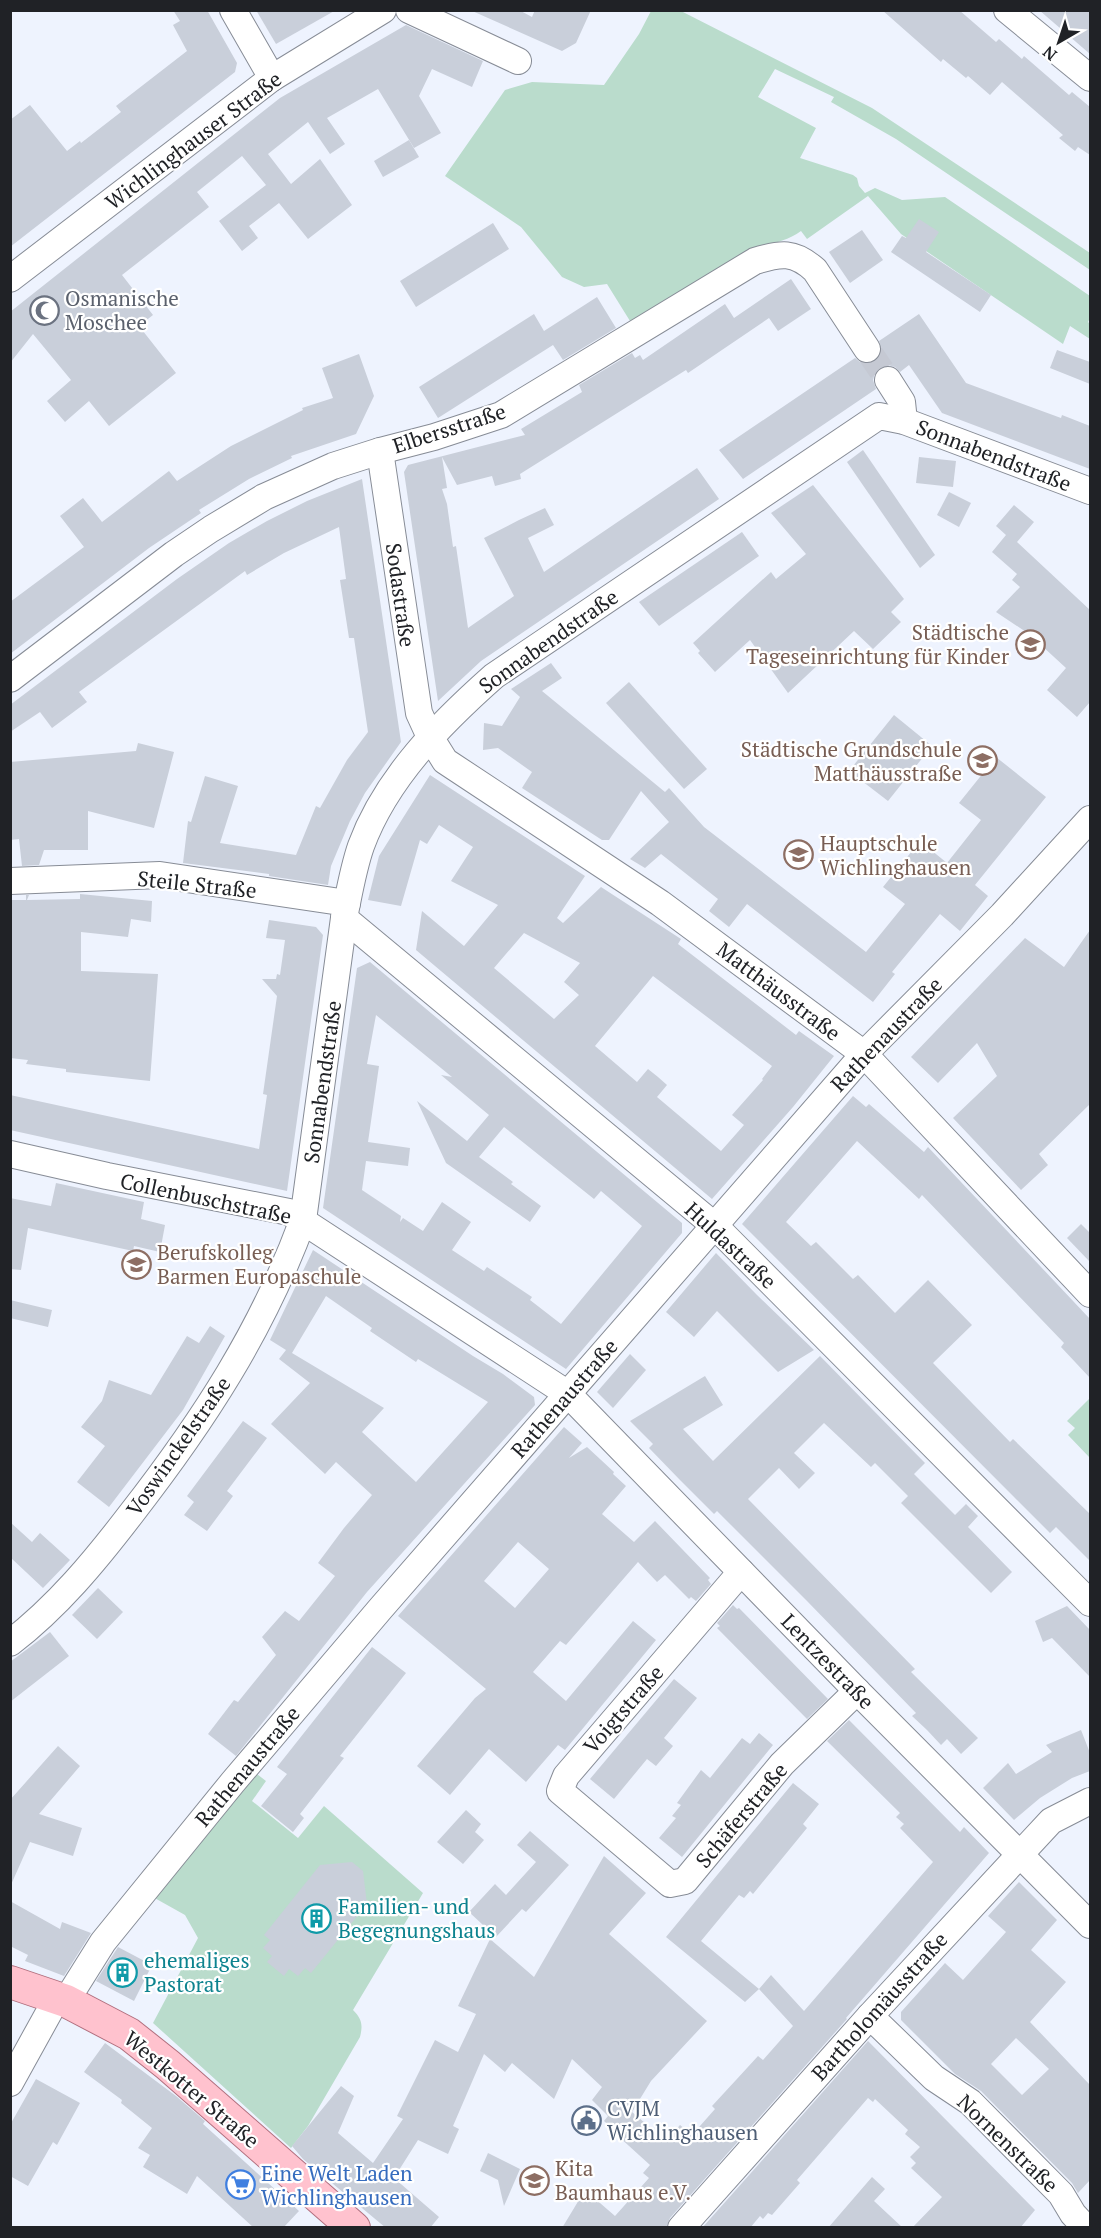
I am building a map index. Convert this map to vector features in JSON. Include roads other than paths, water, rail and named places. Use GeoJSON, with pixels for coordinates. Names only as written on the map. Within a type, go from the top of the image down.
{"type":"FeatureCollection","features":[{"type":"Feature","properties":{"kind":"main road","name":"Westkotter Straße"},"geometry":{"type":"LineString","coordinates":[[10,1982],[62,1999],[114,2025],[148,2049],[354,2228]]}},
{"type":"Feature","properties":{"kind":"street"},"geometry":{"type":"LineString","coordinates":[[233,10],[272,78]]}},
{"type":"Feature","properties":{"kind":"street","name":"Wichlinghauser Straße"},"geometry":{"type":"LineString","coordinates":[[10,279],[272,78],[383,10]]}},
{"type":"Feature","properties":{"kind":"street"},"geometry":{"type":"LineString","coordinates":[[409,10],[519,61]]}},
{"type":"Feature","properties":{"kind":"street"},"geometry":{"type":"LineString","coordinates":[[1007,10],[1090,78]]}},
{"type":"Feature","properties":{"kind":"street","name":"Elbersstraße"},"geometry":{"type":"LineString","coordinates":[[10,679],[174,554],[264,497],[333,466],[501,416],[755,261],[779,254],[791,255],[804,261],[815,270],[867,349]]}},
{"type":"Feature","properties":{"kind":"street"},"geometry":{"type":"LineString","coordinates":[[888,380],[902,402],[904,421]]}},
{"type":"Feature","properties":{"kind":"street","name":"Sonnabendstraße"},"geometry":{"type":"LineString","coordinates":[[303,1220],[346,910],[362,845],[386,796],[430,737],[453,712],[494,676],[879,416],[904,421],[1090,491]]}},
{"type":"Feature","properties":{"kind":"street","name":"Sodastraße"},"geometry":{"type":"LineString","coordinates":[[380,451],[419,713],[430,737]]}},
{"type":"Feature","properties":{"kind":"street","name":"Matthäusstraße"},"geometry":{"type":"LineString","coordinates":[[430,737],[445,761],[660,903],[864,1054],[1090,1294]]}},
{"type":"Feature","properties":{"kind":"street","name":"Rathenaustraße"},"geometry":{"type":"LineString","coordinates":[[10,2083],[62,1999],[103,1942],[233,1782],[381,1608],[864,1054],[1002,915],[1090,819]]}},
{"type":"Feature","properties":{"kind":"street","name":"Steile Straße"},"geometry":{"type":"LineString","coordinates":[[10,880],[160,875],[346,910]]}},
{"type":"Feature","properties":{"kind":"street","name":"Huldastraße"},"geometry":{"type":"LineString","coordinates":[[346,910],[715,1226],[1081,1579],[1090,1603]]}},
{"type":"Feature","properties":{"kind":"street","name":"Collenbuschstraße"},"geometry":{"type":"LineString","coordinates":[[10,1154],[289,1212],[568,1394]]}},
{"type":"Feature","properties":{"kind":"street","name":"Voswinckelstraße"},"geometry":{"type":"LineString","coordinates":[[10,1643],[69,1590],[182,1449],[230,1374],[265,1310],[286,1266],[303,1220]]}},
{"type":"Feature","properties":{"kind":"street","name":"Lentzestraße"},"geometry":{"type":"LineString","coordinates":[[568,1394],[1090,1925]]}},
{"type":"Feature","properties":{"kind":"street","name":"Voigtstraße"},"geometry":{"type":"LineString","coordinates":[[617,1840],[560,1791],[566,1776],[741,1572]]}},
{"type":"Feature","properties":{"kind":"street","name":"Schäferstraße"},"geometry":{"type":"LineString","coordinates":[[617,1840],[670,1884],[686,1881],[782,1764],[857,1690]]}},
{"type":"Feature","properties":{"kind":"street","name":"Bartholomäusstraße"},"geometry":{"type":"LineString","coordinates":[[681,2228],[1019,1853],[1050,1821],[1090,1801]]}},
{"type":"Feature","properties":{"kind":"street","name":"Nornenstraße"},"geometry":{"type":"LineString","coordinates":[[870,2016],[934,2079],[970,2102],[1061,2194],[1073,2223]]}},
{"type":"Feature","properties":{"kind":"tunnel"},"geometry":{"type":"LineString","coordinates":[[867,349],[888,380]]}},
{"type":"Feature","properties":{"kind":"place","name":"Osmanische Moschee"},"geometry":{"type":"Point","coordinates":[44,310]}},
{"type":"Feature","properties":{"kind":"place","name":"Städtische Tageseinrichtung für Kinder"},"geometry":{"type":"Point","coordinates":[1030,644]}},
{"type":"Feature","properties":{"kind":"place","name":"Städtische Grundschule Matthäusstraße"},"geometry":{"type":"Point","coordinates":[983,761]}},
{"type":"Feature","properties":{"kind":"place","name":"Hauptschule Wichlinghausen"},"geometry":{"type":"Point","coordinates":[799,855]}},
{"type":"Feature","properties":{"kind":"place","name":"Berufskolleg Barmen Europaschule"},"geometry":{"type":"Point","coordinates":[136,1264]}},
{"type":"Feature","properties":{"kind":"place","name":"Familien- und Begegnungshaus"},"geometry":{"type":"Point","coordinates":[317,1918]}},
{"type":"Feature","properties":{"kind":"place","name":"ehemaliges Pastorat"},"geometry":{"type":"Point","coordinates":[123,1972]}},
{"type":"Feature","properties":{"kind":"place","name":"CVJM Wichlinghausen"},"geometry":{"type":"Point","coordinates":[586,2120]}},
{"type":"Feature","properties":{"kind":"place","name":"Kita Baumhaus e.V."},"geometry":{"type":"Point","coordinates":[534,2180]}},
{"type":"Feature","properties":{"kind":"place","name":"Eine Welt Laden Wichlinghausen"},"geometry":{"type":"Point","coordinates":[240,2185]}}]}
